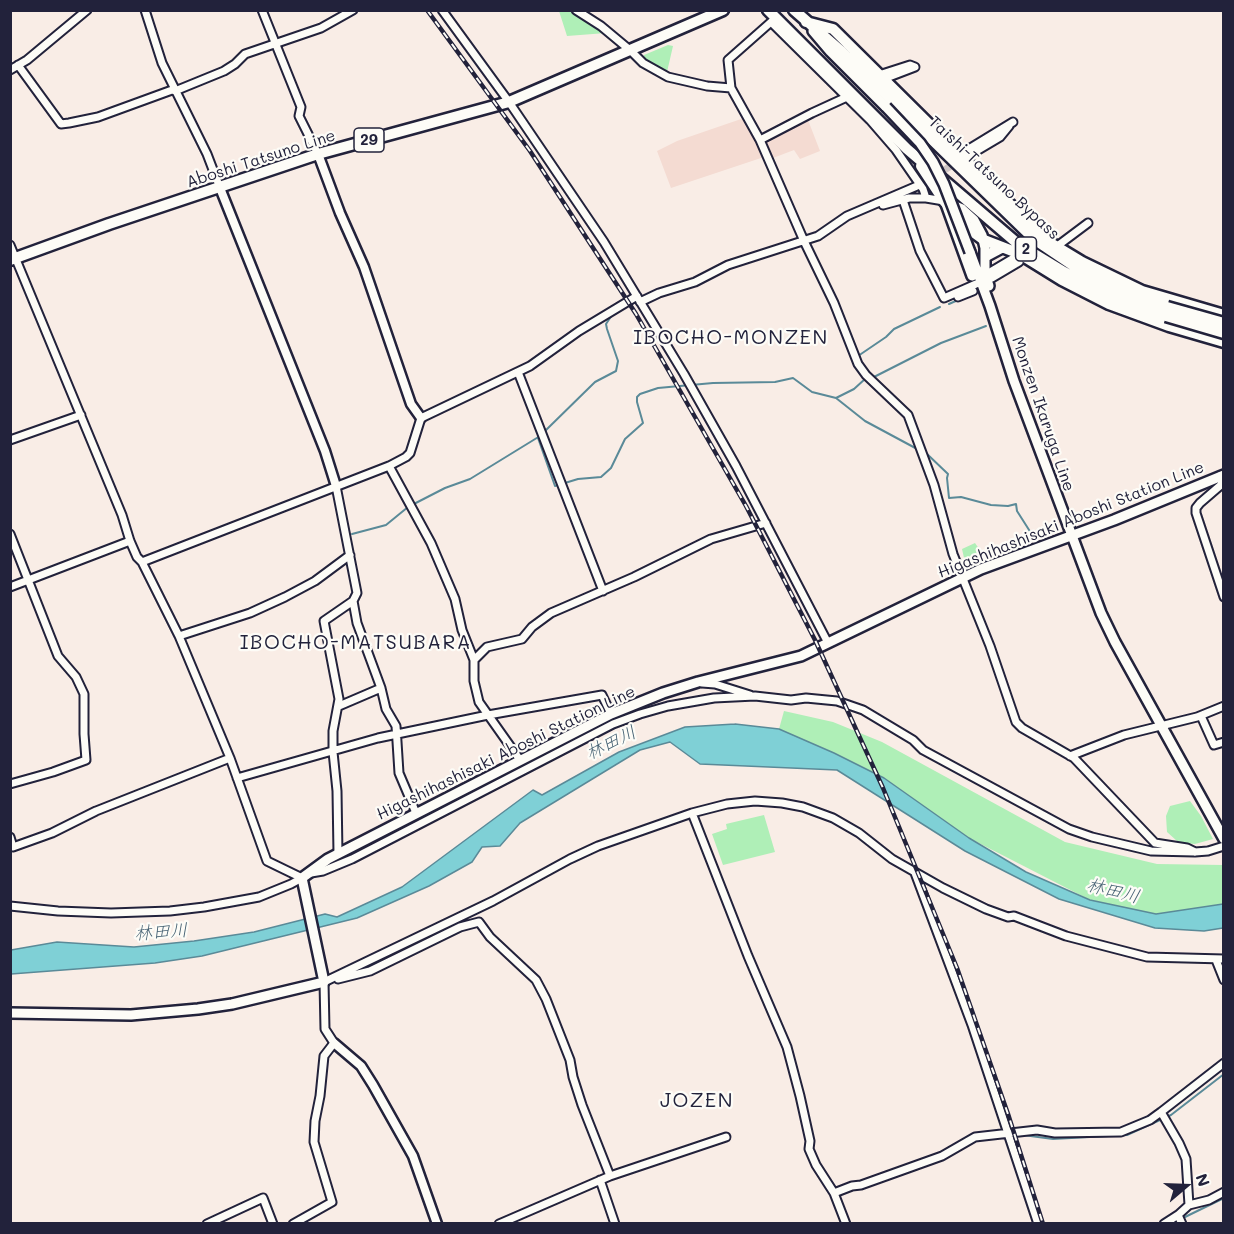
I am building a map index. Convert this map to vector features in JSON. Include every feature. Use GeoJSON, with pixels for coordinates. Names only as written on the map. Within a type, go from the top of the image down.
{"type":"FeatureCollection","features":[{"type":"Feature","properties":{"kind":"main road","name":"Aboshi Tatsuno Line"},"geometry":{"type":"LineString","coordinates":[[13,259],[109,224],[318,154],[509,102],[723,10]]}},
{"type":"Feature","properties":{"kind":"main road","name":"2"},"geometry":{"type":"LineString","coordinates":[[768,10],[847,96],[907,149]]}},
{"type":"Feature","properties":{"kind":"main road","name":"2"},"geometry":{"type":"LineString","coordinates":[[794,10],[806,22]]}},
{"type":"Feature","properties":{"kind":"main road","name":"2"},"geometry":{"type":"LineString","coordinates":[[779,12],[947,182]]}},
{"type":"Feature","properties":{"kind":"main road","name":"Taishi-Tatsuno Bypass"},"geometry":{"type":"LineString","coordinates":[[806,22],[880,79],[960,157],[999,208],[1034,239],[1077,268],[1108,285],[1170,313],[1224,333]]}},
{"type":"Feature","properties":{"kind":"main road","name":"Monzen Ikaruga Line"},"geometry":{"type":"LineString","coordinates":[[806,22],[830,51],[920,143],[933,162],[944,184],[970,252],[1006,359],[1092,591],[1115,642],[1224,839]]}},
{"type":"Feature","properties":{"kind":"main road","name":"Taishi-Tatsuno Bypass"},"geometry":{"type":"LineString","coordinates":[[907,149],[995,226],[1041,259],[1106,295],[1170,313],[1224,323]]}},
{"type":"Feature","properties":{"kind":"main road"},"geometry":{"type":"LineString","coordinates":[[907,149],[944,201],[975,288],[1006,359]]}},
{"type":"Feature","properties":{"kind":"main road"},"geometry":{"type":"LineString","coordinates":[[960,157],[1046,240]]}},
{"type":"Feature","properties":{"kind":"main road"},"geometry":{"type":"LineString","coordinates":[[944,201],[984,240],[1020,254],[1109,304],[1170,313],[1224,315]]}},
{"type":"Feature","properties":{"kind":"main road"},"geometry":{"type":"LineString","coordinates":[[999,208],[1046,240],[1058,243],[1089,266],[1142,291],[1170,313],[1224,342]]}},
{"type":"Feature","properties":{"kind":"main road"},"geometry":{"type":"LineString","coordinates":[[984,240],[989,276],[1007,339],[1014,381]]}},
{"type":"Feature","properties":{"kind":"main road"},"geometry":{"type":"LineString","coordinates":[[986,256],[1001,248]]}},
{"type":"Feature","properties":{"kind":"main road","name":"Higashihashisaki Aboshi Station Line"},"geometry":{"type":"LineString","coordinates":[[305,876],[338,854],[611,714],[698,682],[801,656],[962,578],[1222,475]]}},
{"type":"Feature","properties":{"kind":"main road"},"geometry":{"type":"LineString","coordinates":[[10,1012],[120,1015],[198,1009],[232,1004],[324,982],[305,876]]}},
{"type":"Feature","properties":{"kind":"street"},"geometry":{"type":"LineString","coordinates":[[10,70],[87,10]]}},
{"type":"Feature","properties":{"kind":"street"},"geometry":{"type":"LineString","coordinates":[[145,10],[162,63],[207,154],[325,451],[336,486],[357,593],[353,602],[324,621],[339,706],[333,731],[338,854]]}},
{"type":"Feature","properties":{"kind":"street"},"geometry":{"type":"LineString","coordinates":[[262,10],[278,44],[302,108],[299,116],[318,154],[340,213],[364,267],[411,404],[421,418]]}},
{"type":"Feature","properties":{"kind":"street"},"geometry":{"type":"LineString","coordinates":[[18,66],[61,124],[98,117],[172,90],[175,92],[224,71],[245,54],[321,28],[353,10]]}},
{"type":"Feature","properties":{"kind":"street"},"geometry":{"type":"LineString","coordinates":[[442,10],[509,102],[604,242],[684,374],[766,523],[828,643]]}},
{"type":"Feature","properties":{"kind":"street"},"geometry":{"type":"LineString","coordinates":[[576,10],[601,26],[643,63],[668,76],[706,86],[731,88]]}},
{"type":"Feature","properties":{"kind":"street"},"geometry":{"type":"LineString","coordinates":[[804,50],[771,22],[768,23],[728,60],[731,88],[760,140],[826,285],[858,364],[866,375],[908,415],[934,485],[949,543],[990,646],[1016,722],[1022,728],[1070,756],[1155,843],[1187,848],[1195,852]]}},
{"type":"Feature","properties":{"kind":"street"},"geometry":{"type":"LineString","coordinates":[[760,140],[847,96]]}},
{"type":"Feature","properties":{"kind":"street"},"geometry":{"type":"LineString","coordinates":[[871,117],[896,150],[926,198]]}},
{"type":"Feature","properties":{"kind":"street"},"geometry":{"type":"LineString","coordinates":[[1012,122],[1000,137],[960,157],[1012,122]]}},
{"type":"Feature","properties":{"kind":"street"},"geometry":{"type":"LineString","coordinates":[[926,198],[933,183]]}},
{"type":"Feature","properties":{"kind":"street"},"geometry":{"type":"LineString","coordinates":[[142,562],[389,466],[410,453],[421,418],[518,372],[544,357],[579,331],[638,299],[695,282],[728,265],[758,254],[818,236],[847,216],[917,186]]}},
{"type":"Feature","properties":{"kind":"street"},"geometry":{"type":"LineString","coordinates":[[874,205],[888,205],[909,198],[944,201]]}},
{"type":"Feature","properties":{"kind":"street"},"geometry":{"type":"LineString","coordinates":[[903,200],[920,251],[944,298],[975,288]]}},
{"type":"Feature","properties":{"kind":"street"},"geometry":{"type":"LineString","coordinates":[[10,245],[13,259],[21,272],[122,515],[130,542],[179,636],[231,758],[267,861],[305,876]]}},
{"type":"Feature","properties":{"kind":"street"},"geometry":{"type":"LineString","coordinates":[[989,276],[1012,259],[1019,262]]}},
{"type":"Feature","properties":{"kind":"street"},"geometry":{"type":"LineString","coordinates":[[10,272],[21,272]]}},
{"type":"Feature","properties":{"kind":"street"},"geometry":{"type":"LineString","coordinates":[[518,372],[603,591]]}},
{"type":"Feature","properties":{"kind":"street"},"geometry":{"type":"LineString","coordinates":[[10,440],[81,415]]}},
{"type":"Feature","properties":{"kind":"street"},"geometry":{"type":"LineString","coordinates":[[389,466],[431,543],[454,599],[462,630],[474,660],[474,681],[479,702],[520,760]]}},
{"type":"Feature","properties":{"kind":"street"},"geometry":{"type":"LineString","coordinates":[[1222,475],[1222,484],[1200,503],[1196,508],[1196,513],[1224,597]]}},
{"type":"Feature","properties":{"kind":"street"},"geometry":{"type":"LineString","coordinates":[[474,660],[487,647],[522,639],[532,627],[550,613],[603,591],[711,539],[766,523]]}},
{"type":"Feature","properties":{"kind":"street"},"geometry":{"type":"LineString","coordinates":[[10,534],[58,656],[76,677],[84,694],[86,760],[10,784]]}},
{"type":"Feature","properties":{"kind":"street"},"geometry":{"type":"LineString","coordinates":[[10,587],[130,542]]}},
{"type":"Feature","properties":{"kind":"street"},"geometry":{"type":"LineString","coordinates":[[179,636],[250,613],[285,597],[315,581],[350,555]]}},
{"type":"Feature","properties":{"kind":"street"},"geometry":{"type":"LineString","coordinates":[[353,602],[357,623],[381,688],[382,699],[396,726],[399,772],[416,813]]}},
{"type":"Feature","properties":{"kind":"street"},"geometry":{"type":"LineString","coordinates":[[698,682],[715,684],[755,696]]}},
{"type":"Feature","properties":{"kind":"street"},"geometry":{"type":"LineString","coordinates":[[339,706],[381,688]]}},
{"type":"Feature","properties":{"kind":"street"},"geometry":{"type":"LineString","coordinates":[[237,778],[358,743],[488,715],[603,695],[611,714]]}},
{"type":"Feature","properties":{"kind":"street"},"geometry":{"type":"LineString","coordinates":[[10,906],[111,913],[170,911],[259,897],[291,885],[305,876],[352,859],[622,721],[668,706],[714,698],[755,696],[790,700],[806,698],[837,701],[863,710],[913,740],[923,750],[1069,829],[1131,848],[1151,851],[1195,852],[1224,846]]}},
{"type":"Feature","properties":{"kind":"street"},"geometry":{"type":"LineString","coordinates":[[1070,756],[1106,740],[1160,724],[1201,716],[1224,706]]}},
{"type":"Feature","properties":{"kind":"street"},"geometry":{"type":"LineString","coordinates":[[1201,716],[1214,745],[1224,742]]}},
{"type":"Feature","properties":{"kind":"street"},"geometry":{"type":"LineString","coordinates":[[10,837],[13,847],[52,833],[96,811],[231,758]]}},
{"type":"Feature","properties":{"kind":"street"},"geometry":{"type":"LineString","coordinates":[[324,982],[493,901],[570,859],[623,836],[692,813],[727,804],[755,801],[803,807],[833,818],[859,833],[892,859],[915,873],[986,909],[1008,917],[1014,916],[1084,941],[1147,957],[1220,959],[1224,980]]}},
{"type":"Feature","properties":{"kind":"street"},"geometry":{"type":"LineString","coordinates":[[692,813],[748,956],[787,1047],[810,1149],[816,1165],[834,1193],[846,1224]]}},
{"type":"Feature","properties":{"kind":"street"},"geometry":{"type":"LineString","coordinates":[[915,873],[972,1025],[1038,1224]]}},
{"type":"Feature","properties":{"kind":"street"},"geometry":{"type":"LineString","coordinates":[[324,982],[370,971],[460,927],[479,922],[490,937],[536,980],[546,999],[570,1060],[582,1105],[610,1176]]}},
{"type":"Feature","properties":{"kind":"street"},"geometry":{"type":"LineString","coordinates":[[324,982],[325,1029],[334,1043],[361,1066],[373,1085],[413,1156],[423,1178],[437,1224]]}},
{"type":"Feature","properties":{"kind":"street"},"geometry":{"type":"LineString","coordinates":[[293,1224],[332,1202],[314,1142],[324,1056],[334,1043]]}},
{"type":"Feature","properties":{"kind":"street"},"geometry":{"type":"LineString","coordinates":[[834,1193],[942,1156],[975,1137],[1037,1130],[1055,1133],[1121,1132],[1150,1120],[1224,1063]]}},
{"type":"Feature","properties":{"kind":"street"},"geometry":{"type":"LineString","coordinates":[[1161,1112],[1186,1159],[1189,1204]]}},
{"type":"Feature","properties":{"kind":"street"},"geometry":{"type":"LineString","coordinates":[[499,1224],[610,1176],[726,1137]]}},
{"type":"Feature","properties":{"kind":"street"},"geometry":{"type":"LineString","coordinates":[[600,1180],[615,1224]]}},
{"type":"Feature","properties":{"kind":"street"},"geometry":{"type":"LineString","coordinates":[[1164,1224],[1189,1204],[1209,1200],[1224,1192]]}},
{"type":"Feature","properties":{"kind":"street"},"geometry":{"type":"LineString","coordinates":[[207,1224],[263,1198],[273,1224]]}},
{"type":"Feature","properties":{"kind":"street"},"geometry":{"type":"LineString","coordinates":[[1178,1215],[1182,1224]]}},
{"type":"Feature","properties":{"kind":"shaded area"},"geometry":{"type":"Polygon","coordinates":[[[744,118],[764,157],[671,188],[657,151],[677,141],[744,118]]]}},
{"type":"Feature","properties":{"kind":"shaded area"},"geometry":{"type":"Polygon","coordinates":[[[808,120],[820,151],[800,159],[794,150],[773,158],[766,142],[808,120]]]}},
{"type":"Feature","properties":{"kind":"green space"},"geometry":{"type":"Polygon","coordinates":[[[559,11],[570,11],[606,33],[567,36],[559,11]]]}},
{"type":"Feature","properties":{"kind":"green space"},"geometry":{"type":"Polygon","coordinates":[[[668,45],[673,46],[667,72],[643,59],[644,55],[668,45]]]}},
{"type":"Feature","properties":{"kind":"green space"},"geometry":{"type":"Polygon","coordinates":[[[975,543],[988,562],[967,571],[962,549],[975,543]]]}},
{"type":"Feature","properties":{"kind":"green space"},"geometry":{"type":"Polygon","coordinates":[[[784,711],[833,722],[882,742],[1065,842],[1157,864],[1223,865],[1223,904],[1156,914],[1090,900],[969,838],[884,778],[779,729],[784,711]]]}},
{"type":"Feature","properties":{"kind":"green space"},"geometry":{"type":"Polygon","coordinates":[[[1190,801],[1213,839],[1195,844],[1184,843],[1177,841],[1167,832],[1166,816],[1170,806],[1190,801]]]}},
{"type":"Feature","properties":{"kind":"green space"},"geometry":{"type":"Polygon","coordinates":[[[764,815],[775,852],[723,865],[712,834],[727,829],[726,824],[764,815]]]}},
{"type":"Feature","properties":{"kind":"water"},"geometry":{"type":"Polygon","coordinates":[[[735,724],[779,729],[834,753],[884,778],[969,838],[1026,872],[1090,900],[1156,914],[1223,904],[1223,928],[1204,931],[1155,928],[1059,899],[965,851],[837,770],[700,764],[670,742],[640,750],[520,823],[500,846],[482,847],[472,862],[429,886],[357,918],[202,956],[155,963],[11,974],[11,950],[57,942],[134,947],[194,941],[254,932],[325,914],[337,917],[402,887],[533,790],[542,795],[619,752],[685,727],[735,724]]]}},
{"type":"Feature","properties":{"kind":"waterway"},"geometry":{"type":"LineString","coordinates":[[767,141],[796,125]]}},
{"type":"Feature","properties":{"kind":"waterway"},"geometry":{"type":"LineString","coordinates":[[900,197],[917,190]]}},
{"type":"Feature","properties":{"kind":"waterway"},"geometry":{"type":"LineString","coordinates":[[731,261],[757,252]]}},
{"type":"Feature","properties":{"kind":"waterway"},"geometry":{"type":"LineString","coordinates":[[949,304],[958,300]]}},
{"type":"Feature","properties":{"kind":"waterway"},"geometry":{"type":"LineString","coordinates":[[624,307],[638,301]]}},
{"type":"Feature","properties":{"kind":"waterway"},"geometry":{"type":"LineString","coordinates":[[858,356],[894,329],[940,307]]}},
{"type":"Feature","properties":{"kind":"waterway"},"geometry":{"type":"LineString","coordinates":[[544,432],[595,382],[616,371],[618,361],[606,324],[612,315]]}},
{"type":"Feature","properties":{"kind":"waterway"},"geometry":{"type":"LineString","coordinates":[[872,378],[941,343],[986,326]]}},
{"type":"Feature","properties":{"kind":"waterway"},"geometry":{"type":"LineString","coordinates":[[538,438],[555,486],[578,479],[601,477],[611,468],[625,439],[643,423],[637,402],[640,394],[658,388],[713,383],[775,382],[793,378],[812,392],[836,398],[854,389],[865,379]]}},
{"type":"Feature","properties":{"kind":"waterway"},"geometry":{"type":"LineString","coordinates":[[836,398],[865,421],[919,450]]}},
{"type":"Feature","properties":{"kind":"waterway"},"geometry":{"type":"LineString","coordinates":[[352,534],[386,525],[408,507],[445,488],[470,479],[540,436]]}},
{"type":"Feature","properties":{"kind":"waterway"},"geometry":{"type":"LineString","coordinates":[[926,453],[948,474],[949,498],[961,497],[991,505],[1016,504],[1017,511],[1038,544]]}},
{"type":"Feature","properties":{"kind":"waterway"},"geometry":{"type":"LineString","coordinates":[[1023,1135],[1053,1139],[1127,1135],[1171,1115],[1224,1074]]}},
{"type":"Feature","properties":{"kind":"waterway"},"geometry":{"type":"LineString","coordinates":[[1185,1217],[1224,1198]]}},
{"type":"Feature","properties":{"kind":"tunnel"},"geometry":{"type":"LineString","coordinates":[[917,186],[958,162]]}},
{"type":"Feature","properties":{"kind":"railway"},"geometry":{"type":"LineString","coordinates":[[427,10],[530,151],[636,314],[746,506],[815,640],[883,788],[957,968],[1008,1114],[1043,1224]]}},
{"type":"Feature","properties":{"kind":"district","name":"IBOCHO-MONZEN"},"geometry":{"type":"Point","coordinates":[731,338]}},
{"type":"Feature","properties":{"kind":"district","name":"IBOCHO-MATSUBARA"},"geometry":{"type":"Point","coordinates":[356,643]}},
{"type":"Feature","properties":{"kind":"district","name":"JOZEN"},"geometry":{"type":"Point","coordinates":[697,1101]}},
{"type":"Feature","properties":{"kind":"water label","name":"林田川"},"geometry":{"type":"Point","coordinates":[611,743]}},
{"type":"Feature","properties":{"kind":"water label","name":"林田川"},"geometry":{"type":"Point","coordinates":[1113,891]}},
{"type":"Feature","properties":{"kind":"water label","name":"林田川"},"geometry":{"type":"Point","coordinates":[161,932]}}]}
